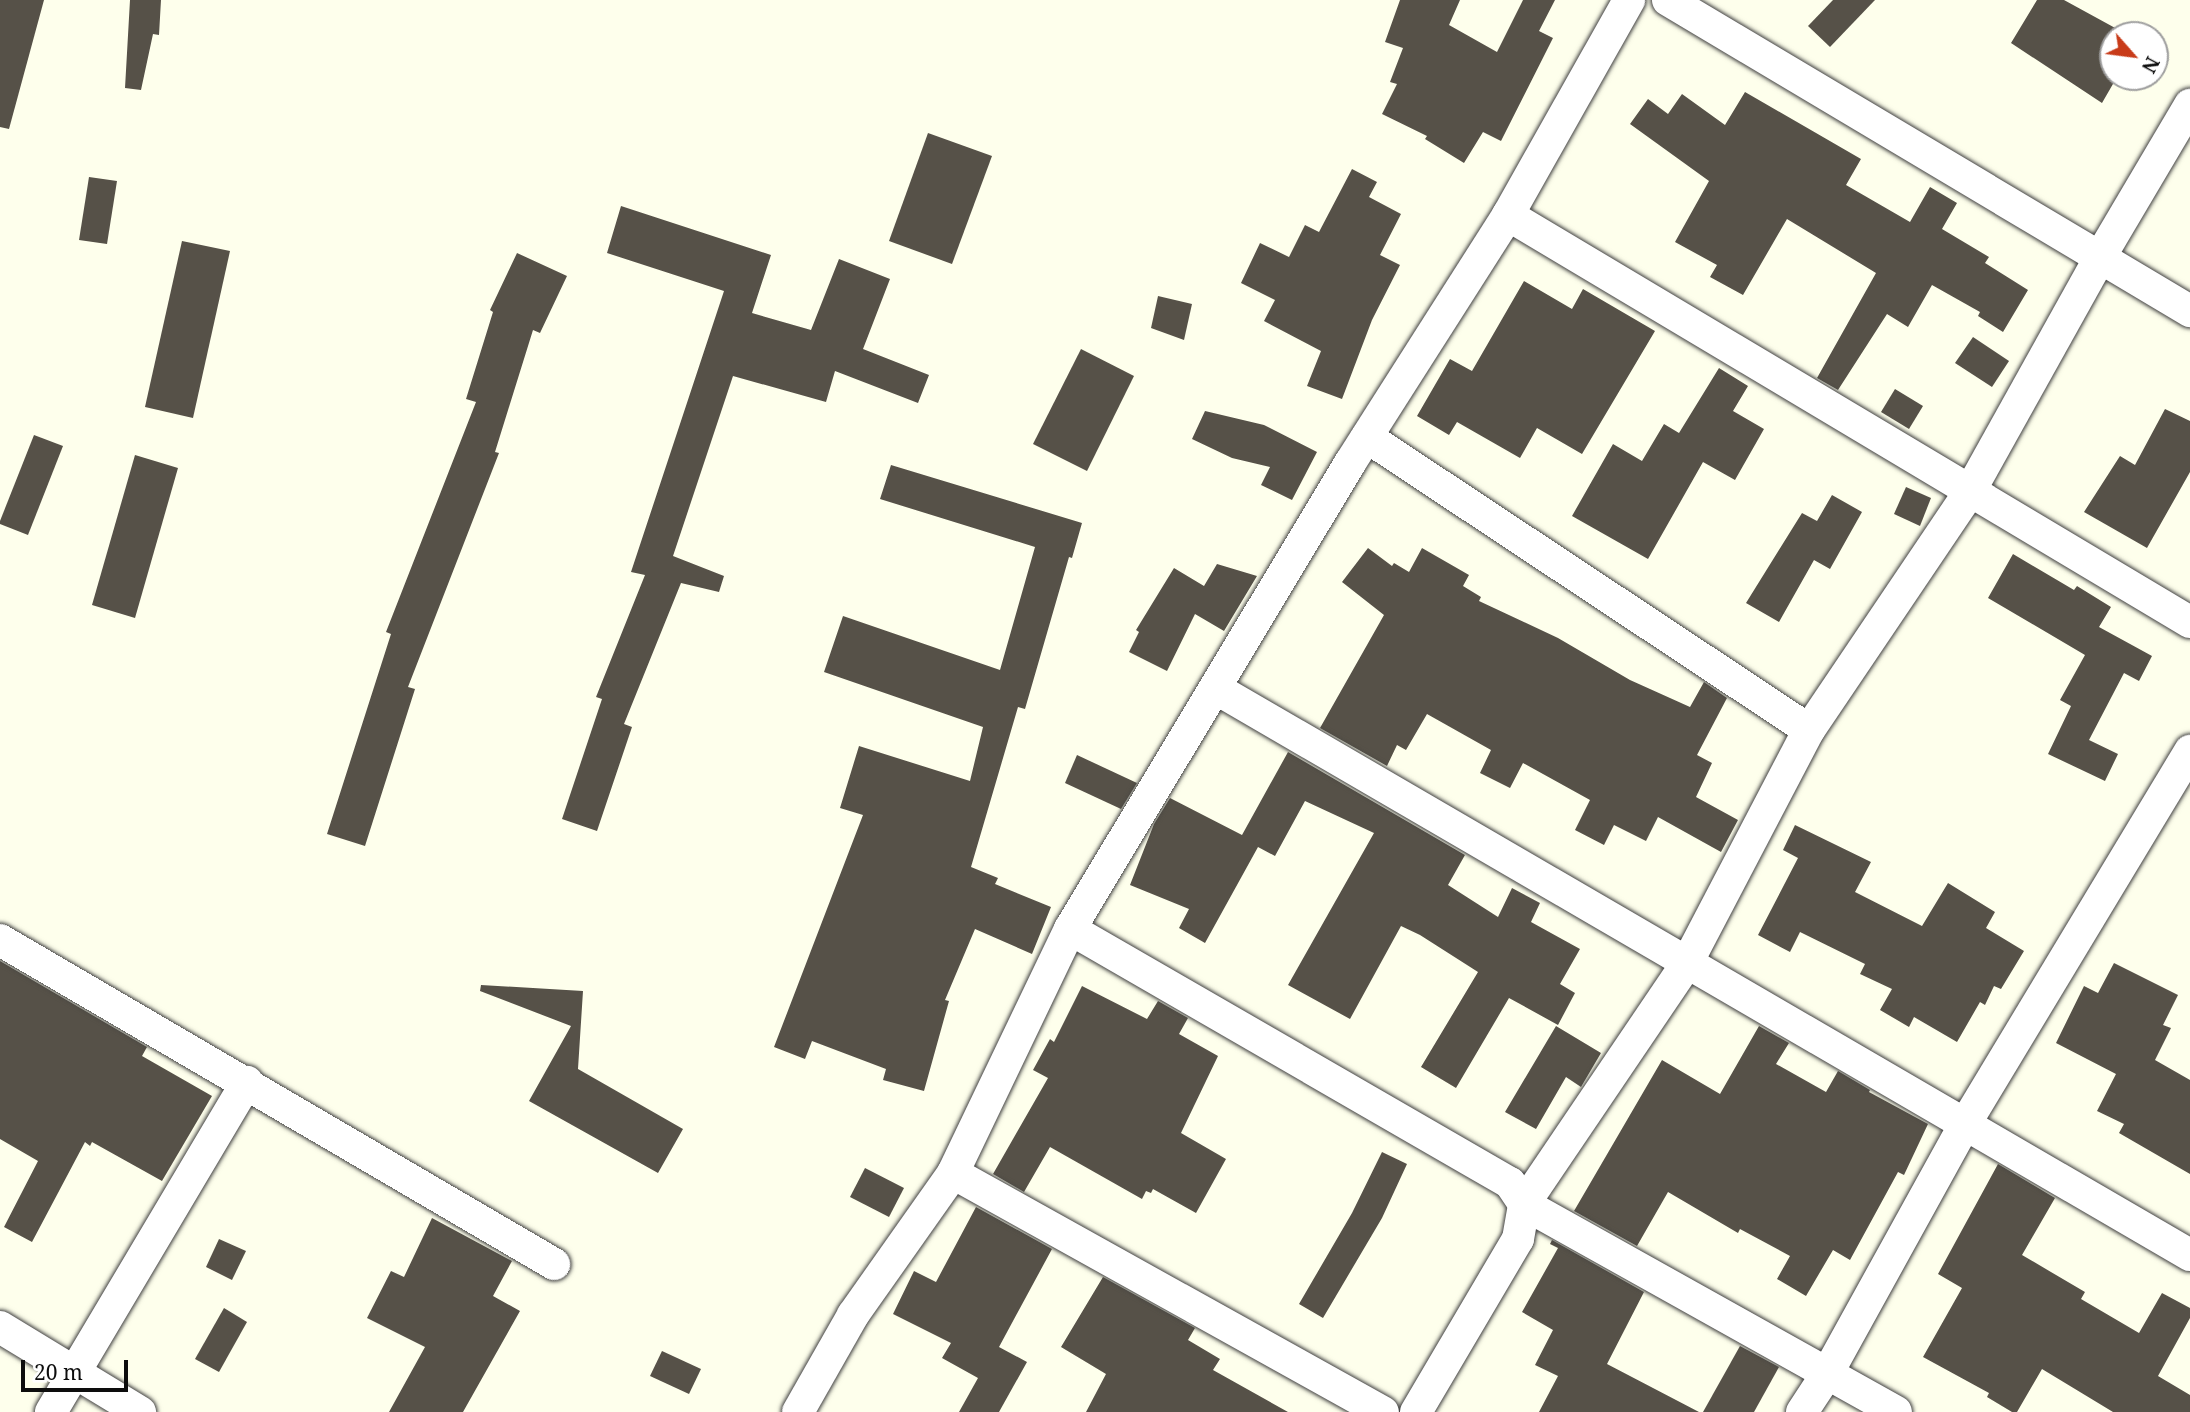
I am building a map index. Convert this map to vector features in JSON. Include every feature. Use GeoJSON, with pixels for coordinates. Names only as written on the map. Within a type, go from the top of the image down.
{"type":"FeatureCollection","features":[{"type":"Feature","properties":{"kind":"street"},"geometry":{"type":"LineString","coordinates":[[798,1412],[853,1315],[953,1173],[1070,929],[1367,437],[1508,215],[1629,0]]}},
{"type":"Feature","properties":{"kind":"street"},"geometry":{"type":"LineString","coordinates":[[1668,0],[2190,311]]}},
{"type":"Feature","properties":{"kind":"street"},"geometry":{"type":"LineString","coordinates":[[1416,1412],[1518,1239],[1524,1204],[1687,963],[1809,730],[1970,491],[2099,257],[2190,106]]}},
{"type":"Feature","properties":{"kind":"street"},"geometry":{"type":"LineString","coordinates":[[1508,215],[2190,622]]}},
{"type":"Feature","properties":{"kind":"street"},"geometry":{"type":"LineString","coordinates":[[1367,437],[1809,730]]}},
{"type":"Feature","properties":{"kind":"street"},"geometry":{"type":"LineString","coordinates":[[1215,688],[2190,1255]]}},
{"type":"Feature","properties":{"kind":"street"},"geometry":{"type":"LineString","coordinates":[[1802,1412],[1827,1374],[1965,1124],[2190,751]]}},
{"type":"Feature","properties":{"kind":"street"},"geometry":{"type":"LineString","coordinates":[[1070,929],[1510,1183],[1524,1204],[1896,1412]]}},
{"type":"Feature","properties":{"kind":"street"},"geometry":{"type":"LineString","coordinates":[[0,940],[247,1082],[554,1264]]}},
{"type":"Feature","properties":{"kind":"street"},"geometry":{"type":"LineString","coordinates":[[51,1412],[247,1082]]}},
{"type":"Feature","properties":{"kind":"street"},"geometry":{"type":"LineString","coordinates":[[953,1173],[1383,1412]]}},
{"type":"Feature","properties":{"kind":"street"},"geometry":{"type":"LineString","coordinates":[[0,1327],[140,1412]]}},
{"type":"Feature","properties":{"kind":"building"},"geometry":{"type":"Polygon","coordinates":[[[0,0],[44,0],[9,129],[0,127],[0,0]]]}},
{"type":"Feature","properties":{"kind":"building"},"geometry":{"type":"Polygon","coordinates":[[[130,0],[161,0],[159,35],[153,34],[141,90],[125,88],[130,0]]]}},
{"type":"Feature","properties":{"kind":"building"},"geometry":{"type":"Polygon","coordinates":[[[1400,0],[1460,0],[1449,25],[1497,52],[1523,0],[1555,0],[1539,31],[1553,38],[1501,141],[1483,132],[1464,163],[1425,139],[1427,136],[1382,114],[1397,84],[1390,82],[1403,48],[1385,42],[1400,0]]]}},
{"type":"Feature","properties":{"kind":"building"},"geometry":{"type":"Polygon","coordinates":[[[1833,0],[1875,0],[1830,47],[1808,26],[1833,0]]]}},
{"type":"Feature","properties":{"kind":"building"},"geometry":{"type":"Polygon","coordinates":[[[2037,0],[2064,0],[2102,21],[2099,21],[2099,91],[2109,91],[2102,103],[2011,43],[2037,0]]]}},
{"type":"Feature","properties":{"kind":"building"},"geometry":{"type":"Polygon","coordinates":[[[1745,92],[1861,159],[1846,185],[1910,222],[1930,187],[1957,203],[1942,229],[1989,257],[1985,263],[2028,290],[2003,332],[1978,316],[1980,312],[1932,285],[1908,327],[1887,314],[1838,390],[1817,378],[1876,273],[1787,219],[1743,295],[1710,277],[1717,265],[1675,242],[1709,181],[1630,124],[1648,99],[1668,114],[1682,94],[1725,125],[1745,92]]]}},
{"type":"Feature","properties":{"kind":"building"},"geometry":{"type":"Polygon","coordinates":[[[928,133],[992,156],[952,264],[889,241],[928,133]]]}},
{"type":"Feature","properties":{"kind":"building"},"geometry":{"type":"Polygon","coordinates":[[[1352,169],[1377,182],[1369,197],[1401,214],[1380,255],[1400,265],[1372,320],[1342,399],[1307,386],[1321,351],[1264,321],[1275,300],[1241,283],[1260,243],[1289,257],[1305,225],[1319,232],[1352,169]]]}},
{"type":"Feature","properties":{"kind":"building"},"geometry":{"type":"Polygon","coordinates":[[[89,177],[117,181],[107,244],[79,240],[89,177]]]}},
{"type":"Feature","properties":{"kind":"building"},"geometry":{"type":"Polygon","coordinates":[[[621,206],[771,255],[752,313],[811,330],[839,259],[890,279],[863,349],[929,375],[918,403],[835,371],[826,402],[733,376],[673,556],[724,576],[719,592],[681,583],[624,724],[632,727],[597,831],[562,819],[602,699],[596,697],[645,575],[631,572],[724,291],[607,253],[621,206]]]}},
{"type":"Feature","properties":{"kind":"building"},"geometry":{"type":"Polygon","coordinates":[[[182,241],[230,251],[193,418],[145,407],[182,241]]]}},
{"type":"Feature","properties":{"kind":"building"},"geometry":{"type":"Polygon","coordinates":[[[517,253],[567,276],[540,333],[533,330],[495,452],[499,453],[408,687],[415,689],[365,846],[327,834],[391,634],[386,632],[476,402],[466,399],[493,312],[490,310],[517,253]]]}},
{"type":"Feature","properties":{"kind":"building"},"geometry":{"type":"Polygon","coordinates":[[[1524,281],[1572,309],[1583,289],[1655,331],[1582,454],[1537,428],[1520,458],[1457,422],[1449,435],[1417,416],[1450,359],[1472,371],[1524,281]]]}},
{"type":"Feature","properties":{"kind":"building"},"geometry":{"type":"Polygon","coordinates":[[[1158,296],[1192,304],[1184,340],[1151,328],[1158,296]]]}},
{"type":"Feature","properties":{"kind":"building"},"geometry":{"type":"Polygon","coordinates":[[[1973,337],[2009,361],[1992,387],[1955,363],[1973,337]]]}},
{"type":"Feature","properties":{"kind":"building"},"geometry":{"type":"Polygon","coordinates":[[[1081,349],[1134,376],[1087,471],[1033,444],[1081,349]]]}},
{"type":"Feature","properties":{"kind":"building"},"geometry":{"type":"Polygon","coordinates":[[[1719,368],[1748,386],[1733,411],[1764,429],[1735,480],[1703,462],[1648,559],[1572,516],[1613,444],[1642,461],[1664,424],[1679,433],[1719,368]]]}},
{"type":"Feature","properties":{"kind":"building"},"geometry":{"type":"Polygon","coordinates":[[[1895,389],[1923,406],[1909,429],[1881,412],[1895,389]]]}},
{"type":"Feature","properties":{"kind":"building"},"geometry":{"type":"Polygon","coordinates":[[[2165,409],[2190,421],[2190,472],[2147,548],[2084,512],[2120,456],[2135,465],[2165,409]]]}},
{"type":"Feature","properties":{"kind":"building"},"geometry":{"type":"Polygon","coordinates":[[[1205,411],[1264,425],[1317,452],[1292,500],[1261,485],[1270,467],[1232,458],[1192,439],[1205,411]]]}},
{"type":"Feature","properties":{"kind":"building"},"geometry":{"type":"Polygon","coordinates":[[[34,435],[63,446],[28,535],[0,524],[0,521],[34,435]]]}},
{"type":"Feature","properties":{"kind":"building"},"geometry":{"type":"Polygon","coordinates":[[[135,455],[178,468],[135,618],[92,605],[135,455]]]}},
{"type":"Feature","properties":{"kind":"building"},"geometry":{"type":"Polygon","coordinates":[[[891,465],[1082,523],[1072,558],[1069,557],[1025,709],[1018,707],[971,867],[998,878],[995,884],[1051,907],[1032,954],[975,929],[945,1000],[949,1001],[924,1091],[883,1080],[886,1069],[812,1041],[805,1059],[774,1047],[863,815],[840,808],[859,746],[970,781],[983,727],[824,672],[843,616],[1000,670],[1035,547],[880,499],[891,465]]]}},
{"type":"Feature","properties":{"kind":"building"},"geometry":{"type":"Polygon","coordinates":[[[1906,487],[1931,498],[1920,526],[1894,514],[1906,487]]]}},
{"type":"Feature","properties":{"kind":"building"},"geometry":{"type":"Polygon","coordinates":[[[1832,495],[1862,512],[1830,569],[1814,560],[1779,622],[1746,603],[1802,513],[1817,521],[1832,495]]]}},
{"type":"Feature","properties":{"kind":"building"},"geometry":{"type":"Polygon","coordinates":[[[1368,548],[1392,566],[1394,563],[1409,572],[1422,548],[1469,575],[1463,586],[1481,597],[1479,601],[1558,638],[1630,680],[1690,707],[1704,682],[1727,698],[1697,755],[1712,763],[1696,797],[1738,820],[1721,852],[1658,817],[1646,841],[1614,825],[1604,845],[1575,830],[1590,800],[1523,763],[1510,788],[1480,773],[1491,750],[1427,714],[1406,750],[1397,745],[1387,766],[1320,728],[1384,615],[1342,582],[1368,548]]]}},
{"type":"Feature","properties":{"kind":"building"},"geometry":{"type":"Polygon","coordinates":[[[2013,554],[2074,590],[2077,586],[2111,607],[2099,627],[2152,656],[2139,681],[2124,673],[2089,740],[2118,754],[2105,781],[2048,754],[2071,706],[2060,700],[2085,655],[1988,598],[2013,554]]]}},
{"type":"Feature","properties":{"kind":"building"},"geometry":{"type":"Polygon","coordinates":[[[1217,564],[1257,576],[1224,631],[1195,614],[1167,671],[1129,652],[1139,632],[1136,630],[1174,568],[1204,586],[1217,564]]]}},
{"type":"Feature","properties":{"kind":"building"},"geometry":{"type":"Polygon","coordinates":[[[1288,752],[1465,855],[1448,885],[1498,917],[1512,888],[1540,903],[1531,922],[1580,949],[1560,984],[1575,993],[1558,1025],[1509,998],[1456,1088],[1421,1067],[1478,972],[1420,935],[1401,926],[1350,1019],[1288,985],[1374,833],[1305,801],[1275,856],[1258,847],[1205,943],[1179,928],[1189,909],[1130,885],[1154,824],[1170,798],[1242,835],[1288,752]]]}},
{"type":"Feature","properties":{"kind":"building"},"geometry":{"type":"Polygon","coordinates":[[[1077,755],[1137,783],[1121,809],[1065,783],[1077,755]]]}},
{"type":"Feature","properties":{"kind":"building"},"geometry":{"type":"Polygon","coordinates":[[[1795,825],[1871,862],[1855,892],[1922,926],[1948,883],[1995,912],[1986,928],[2024,951],[2001,989],[1994,986],[1985,1005],[1980,1002],[1957,1042],[1914,1017],[1909,1027],[1880,1010],[1892,989],[1860,974],[1865,964],[1800,932],[1790,952],[1758,935],[1798,858],[1783,850],[1795,825]]]}},
{"type":"Feature","properties":{"kind":"building"},"geometry":{"type":"Polygon","coordinates":[[[0,961],[147,1047],[142,1056],[212,1096],[162,1181],[92,1142],[90,1146],[85,1142],[32,1242],[4,1227],[38,1161],[0,1139],[0,961]]]}},
{"type":"Feature","properties":{"kind":"building"},"geometry":{"type":"Polygon","coordinates":[[[2114,963],[2178,995],[2163,1025],[2171,1028],[2155,1060],[2190,1080],[2190,1174],[2119,1133],[2124,1124],[2097,1111],[2116,1074],[2056,1043],[2084,986],[2098,993],[2114,963]]]}},
{"type":"Feature","properties":{"kind":"building"},"geometry":{"type":"Polygon","coordinates":[[[481,985],[583,991],[578,1069],[683,1129],[658,1173],[529,1101],[571,1026],[480,991],[481,985]]]}},
{"type":"Feature","properties":{"kind":"building"},"geometry":{"type":"Polygon","coordinates":[[[1082,986],[1147,1019],[1158,1001],[1188,1018],[1179,1034],[1218,1056],[1181,1133],[1226,1159],[1196,1213],[1153,1189],[1151,1193],[1146,1191],[1142,1199],[1050,1147],[1024,1192],[993,1174],[1048,1078],[1033,1070],[1050,1039],[1054,1042],[1082,986]]]}},
{"type":"Feature","properties":{"kind":"building"},"geometry":{"type":"Polygon","coordinates":[[[1556,1026],[1601,1053],[1581,1087],[1566,1077],[1536,1129],[1505,1112],[1556,1026]]]}},
{"type":"Feature","properties":{"kind":"building"},"geometry":{"type":"Polygon","coordinates":[[[1759,1026],[1789,1043],[1776,1064],[1826,1092],[1838,1071],[1870,1090],[1869,1092],[1928,1124],[1904,1175],[1898,1172],[1850,1260],[1833,1250],[1806,1296],[1777,1279],[1790,1256],[1740,1229],[1738,1233],[1668,1192],[1637,1246],[1574,1211],[1662,1060],[1720,1094],[1759,1026]]]}},
{"type":"Feature","properties":{"kind":"building"},"geometry":{"type":"Polygon","coordinates":[[[1382,1152],[1407,1164],[1382,1218],[1323,1318],[1299,1304],[1352,1213],[1382,1152]]]}},
{"type":"Feature","properties":{"kind":"building"},"geometry":{"type":"Polygon","coordinates":[[[1998,1164],[2055,1198],[2022,1255],[2085,1292],[2081,1299],[2139,1333],[2162,1293],[2190,1308],[2190,1318],[2158,1376],[2190,1395],[2190,1412],[2113,1412],[2042,1369],[2017,1412],[2012,1412],[1987,1397],[1989,1393],[1923,1357],[1962,1288],[1938,1274],[1998,1164]]]}},
{"type":"Feature","properties":{"kind":"building"},"geometry":{"type":"Polygon","coordinates":[[[865,1168],[904,1188],[889,1217],[850,1197],[865,1168]]]}},
{"type":"Feature","properties":{"kind":"building"},"geometry":{"type":"Polygon","coordinates":[[[976,1207],[1052,1249],[999,1347],[1027,1362],[999,1412],[959,1412],[978,1378],[942,1358],[951,1343],[893,1314],[914,1271],[936,1282],[976,1207]]]}},
{"type":"Feature","properties":{"kind":"building"},"geometry":{"type":"Polygon","coordinates":[[[432,1218],[512,1261],[493,1296],[520,1311],[463,1412],[389,1412],[425,1347],[367,1318],[391,1271],[404,1277],[432,1218]]]}},
{"type":"Feature","properties":{"kind":"building"},"geometry":{"type":"Polygon","coordinates":[[[219,1239],[246,1251],[232,1280],[206,1267],[219,1239]]]}},
{"type":"Feature","properties":{"kind":"building"},"geometry":{"type":"Polygon","coordinates":[[[1552,1240],[1644,1292],[1607,1364],[1699,1412],[1539,1412],[1558,1376],[1535,1365],[1553,1330],[1522,1312],[1558,1248],[1550,1244],[1552,1240]]]}},
{"type":"Feature","properties":{"kind":"building"},"geometry":{"type":"Polygon","coordinates":[[[1103,1277],[1195,1328],[1188,1340],[1220,1359],[1213,1370],[1288,1412],[1086,1412],[1106,1374],[1061,1347],[1103,1277]]]}},
{"type":"Feature","properties":{"kind":"building"},"geometry":{"type":"Polygon","coordinates":[[[224,1308],[247,1322],[219,1372],[195,1359],[224,1308]]]}},
{"type":"Feature","properties":{"kind":"building"},"geometry":{"type":"Polygon","coordinates":[[[1740,1346],[1779,1367],[1754,1412],[1703,1412],[1740,1346]]]}},
{"type":"Feature","properties":{"kind":"building"},"geometry":{"type":"Polygon","coordinates":[[[662,1351],[701,1369],[689,1394],[650,1376],[662,1351]]]}}]}
